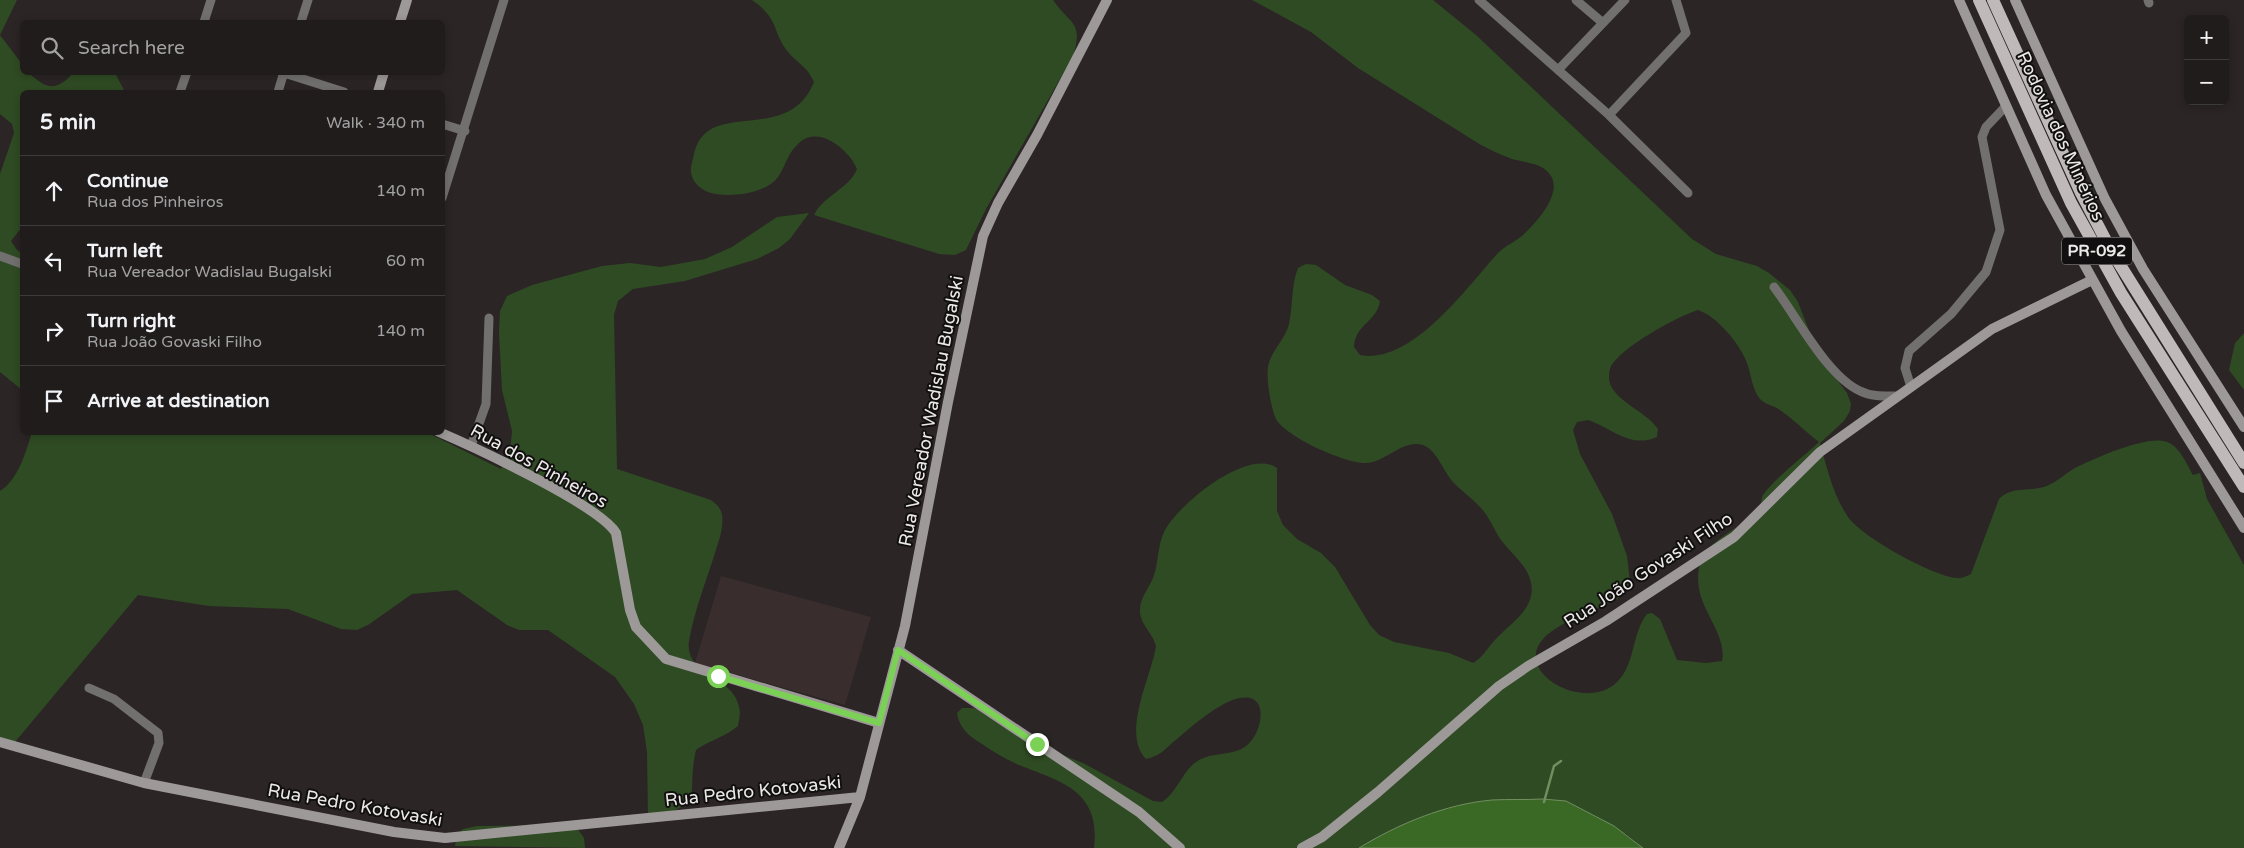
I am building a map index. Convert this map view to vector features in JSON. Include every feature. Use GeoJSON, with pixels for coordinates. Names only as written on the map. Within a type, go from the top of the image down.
{"type":"FeatureCollection","features":[{"type":"Feature","properties":{"kind":"main road","name":"Rodovia dos Minérios"},"geometry":{"type":"LineString","coordinates":[[1979,0],[2071,203],[2121,293],[2244,487]]}},
{"type":"Feature","properties":{"kind":"main road","name":"Rodovia dos Minérios"},"geometry":{"type":"LineString","coordinates":[[1993,0],[2081,192],[2112,252],[2244,463]]}},
{"type":"Feature","properties":{"kind":"street"},"geometry":{"type":"LineString","coordinates":[[205,20],[211,0]]}},
{"type":"Feature","properties":{"kind":"street"},"geometry":{"type":"LineString","coordinates":[[302,20],[308,0]]}},
{"type":"Feature","properties":{"kind":"street"},"geometry":{"type":"LineString","coordinates":[[401,20],[407,0]]}},
{"type":"Feature","properties":{"kind":"street"},"geometry":{"type":"LineString","coordinates":[[445,189],[465,131],[504,0]]}},
{"type":"Feature","properties":{"kind":"street","name":"Rua Vereador Wadislau Bugalski"},"geometry":{"type":"LineString","coordinates":[[838,848],[860,796],[904,626],[983,236],[998,203],[1037,135],[1107,0]]}},
{"type":"Feature","properties":{"kind":"street"},"geometry":{"type":"LineString","coordinates":[[1479,0],[1609,115],[1688,193]]}},
{"type":"Feature","properties":{"kind":"street"},"geometry":{"type":"LineString","coordinates":[[1576,0],[1603,23]]}},
{"type":"Feature","properties":{"kind":"street"},"geometry":{"type":"LineString","coordinates":[[1558,70],[1625,0]]}},
{"type":"Feature","properties":{"kind":"street"},"geometry":{"type":"LineString","coordinates":[[1609,115],[1686,33],[1676,0]]}},
{"type":"Feature","properties":{"kind":"street"},"geometry":{"type":"LineString","coordinates":[[1959,0],[2046,195],[2133,352],[2244,528]]}},
{"type":"Feature","properties":{"kind":"street","name":"PR-092"},"geometry":{"type":"LineString","coordinates":[[2016,0],[2105,199],[2143,269],[2244,427]]}},
{"type":"Feature","properties":{"kind":"street"},"geometry":{"type":"LineString","coordinates":[[181,90],[186,75]]}},
{"type":"Feature","properties":{"kind":"street"},"geometry":{"type":"LineString","coordinates":[[279,90],[282,75]]}},
{"type":"Feature","properties":{"kind":"street"},"geometry":{"type":"LineString","coordinates":[[289,75],[338,90]]}},
{"type":"Feature","properties":{"kind":"street"},"geometry":{"type":"LineString","coordinates":[[379,90],[383,75]]}},
{"type":"Feature","properties":{"kind":"street"},"geometry":{"type":"LineString","coordinates":[[1911,387],[1905,368],[1909,351],[1951,314],[1986,272],[2000,230],[1982,137],[1986,127],[2006,106]]}},
{"type":"Feature","properties":{"kind":"street"},"geometry":{"type":"LineString","coordinates":[[445,125],[465,131]]}},
{"type":"Feature","properties":{"kind":"street"},"geometry":{"type":"LineString","coordinates":[[0,256],[20,263]]}},
{"type":"Feature","properties":{"kind":"street","name":"Rua João Govaski Filho"},"geometry":{"type":"LineString","coordinates":[[1302,848],[1322,837],[1378,792],[1499,686],[1528,666],[1610,618],[1734,537],[1820,452],[1992,329],[2092,280]]}},
{"type":"Feature","properties":{"kind":"street"},"geometry":{"type":"LineString","coordinates":[[1774,287],[1797,317],[1824,362],[1858,391],[1872,395],[1898,396]]}},
{"type":"Feature","properties":{"kind":"street"},"geometry":{"type":"LineString","coordinates":[[471,446],[486,404],[490,318]]}},
{"type":"Feature","properties":{"kind":"street","name":"Rua dos Pinheiros"},"geometry":{"type":"LineString","coordinates":[[445,435],[471,446],[571,498],[611,524],[616,533],[630,610],[636,627],[666,659],[879,723]]}},
{"type":"Feature","properties":{"kind":"street"},"geometry":{"type":"LineString","coordinates":[[898,650],[1139,812],[1180,848]]}},
{"type":"Feature","properties":{"kind":"street"},"geometry":{"type":"LineString","coordinates":[[89,688],[114,699],[158,733],[159,743],[144,783]]}},
{"type":"Feature","properties":{"kind":"street","name":"Rua Pedro Kotovaski"},"geometry":{"type":"LineString","coordinates":[[0,743],[144,783],[394,832],[445,838],[860,796]]}},
{"type":"Feature","properties":{"kind":"shaded area"},"geometry":{"type":"Polygon","coordinates":[[[0,0],[17,0],[0,35],[0,0]]]}},
{"type":"Feature","properties":{"kind":"shaded area"},"geometry":{"type":"Polygon","coordinates":[[[752,0],[1053,0],[1070,19],[1074,24],[1077,36],[1073,56],[986,209],[966,250],[955,255],[939,254],[814,215],[824,202],[848,182],[857,169],[841,148],[825,138],[808,138],[800,142],[790,154],[778,177],[772,183],[756,191],[727,195],[711,193],[698,186],[692,177],[691,168],[694,154],[702,137],[715,127],[786,113],[802,101],[814,82],[809,72],[783,46],[772,20],[752,0]]]}},
{"type":"Feature","properties":{"kind":"shaded area"},"geometry":{"type":"Polygon","coordinates":[[[1252,0],[1433,0],[1476,35],[1692,239],[1716,254],[1757,266],[1790,290],[1798,302],[1819,356],[1847,393],[1851,404],[1850,411],[1844,421],[1820,443],[1838,500],[1848,517],[1867,535],[1915,563],[1946,576],[1962,578],[1968,576],[1971,574],[1999,499],[2004,495],[2010,492],[2036,489],[2049,485],[2083,464],[2134,444],[2158,440],[2172,444],[2182,456],[2193,475],[2200,473],[2207,499],[2244,565],[2244,848],[1643,848],[1626,834],[1450,808],[1386,833],[1359,848],[1094,848],[1095,829],[1091,813],[1085,801],[1063,784],[995,753],[977,741],[962,727],[957,713],[962,708],[986,711],[1050,750],[1083,763],[1153,801],[1162,802],[1172,793],[1193,764],[1211,756],[1241,749],[1252,741],[1261,716],[1260,708],[1256,701],[1250,698],[1240,698],[1224,704],[1190,728],[1156,756],[1146,759],[1139,748],[1136,735],[1140,705],[1156,646],[1140,614],[1141,601],[1155,572],[1162,536],[1165,530],[1184,506],[1215,481],[1249,465],[1264,464],[1277,468],[1277,511],[1283,525],[1297,539],[1321,553],[1335,567],[1370,625],[1379,635],[1394,642],[1449,653],[1473,663],[1515,621],[1531,597],[1532,587],[1529,576],[1523,566],[1501,540],[1484,512],[1452,481],[1437,457],[1428,448],[1423,445],[1408,445],[1373,462],[1357,462],[1331,454],[1291,434],[1276,419],[1274,414],[1268,386],[1268,367],[1272,355],[1289,324],[1294,281],[1298,268],[1306,264],[1316,265],[1345,285],[1372,295],[1380,301],[1375,314],[1358,333],[1354,347],[1360,355],[1380,355],[1399,348],[1418,336],[1437,320],[1498,253],[1520,237],[1533,224],[1549,203],[1554,188],[1552,177],[1544,168],[1512,159],[1481,145],[1358,68],[1311,32],[1252,0]],[[1698,310],[1663,326],[1623,353],[1610,369],[1609,379],[1612,388],[1622,399],[1653,423],[1658,429],[1657,437],[1638,441],[1621,436],[1588,420],[1577,422],[1573,430],[1580,454],[1612,514],[1627,556],[1630,582],[1626,592],[1619,598],[1565,623],[1546,636],[1540,643],[1536,655],[1538,667],[1546,678],[1558,686],[1588,693],[1603,691],[1616,683],[1627,667],[1642,622],[1647,614],[1652,613],[1660,619],[1677,660],[1706,663],[1722,661],[1721,643],[1701,598],[1699,589],[1698,580],[1701,561],[1713,544],[1753,514],[1760,506],[1762,496],[1769,488],[1819,442],[1783,412],[1760,399],[1753,386],[1747,363],[1739,348],[1720,324],[1698,310]]]}},
{"type":"Feature","properties":{"kind":"shaded area"},"geometry":{"type":"Polygon","coordinates":[[[0,35],[20,61],[20,75],[32,75],[46,85],[56,86],[71,75],[116,75],[124,90],[20,90],[20,230],[11,241],[20,252],[20,388],[0,372],[0,174],[14,133],[12,124],[0,114],[0,35]]]}},
{"type":"Feature","properties":{"kind":"shaded area"},"geometry":{"type":"Polygon","coordinates":[[[809,213],[790,239],[779,248],[757,259],[685,281],[633,289],[618,301],[614,315],[617,469],[711,500],[719,508],[722,515],[720,536],[691,630],[689,641],[690,653],[694,662],[701,669],[720,682],[735,697],[740,714],[738,726],[696,750],[691,796],[687,803],[680,808],[648,818],[647,752],[643,725],[634,704],[615,677],[548,630],[519,630],[507,625],[457,590],[412,594],[368,625],[357,630],[341,629],[288,609],[209,606],[138,595],[15,742],[0,739],[0,491],[12,480],[16,473],[24,457],[31,435],[432,435],[501,469],[511,442],[512,431],[502,390],[499,333],[500,311],[507,296],[532,285],[602,266],[630,263],[661,267],[705,259],[732,247],[777,217],[809,213]]]}},
{"type":"Feature","properties":{"kind":"shaded area"},"geometry":{"type":"Polygon","coordinates":[[[2244,333],[2244,390],[2229,370],[2235,343],[2244,333]]]}},
{"type":"Feature","properties":{"kind":"shaded area"},"geometry":{"type":"Polygon","coordinates":[[[721,576],[871,617],[845,705],[695,663],[721,576]]]}},
{"type":"Feature","properties":{"kind":"shaded area"},"geometry":{"type":"Polygon","coordinates":[[[1542,799],[1566,801],[1614,826],[1643,848],[1359,848],[1406,823],[1457,806],[1492,800],[1542,799]]]}},
{"type":"Feature","properties":{"kind":"shaded area"},"geometry":{"type":"Polygon","coordinates":[[[575,825],[584,838],[585,848],[455,846],[457,834],[463,829],[477,826],[575,825]]]}},
{"type":"Feature","properties":{"kind":"waterway"},"geometry":{"type":"LineString","coordinates":[[1544,802],[1554,766],[1561,761]]}},
{"type":"Feature","properties":{"kind":"route"},"geometry":{"type":"LineString","coordinates":[[718,676],[879,723],[898,650],[1037,744]]}}]}
